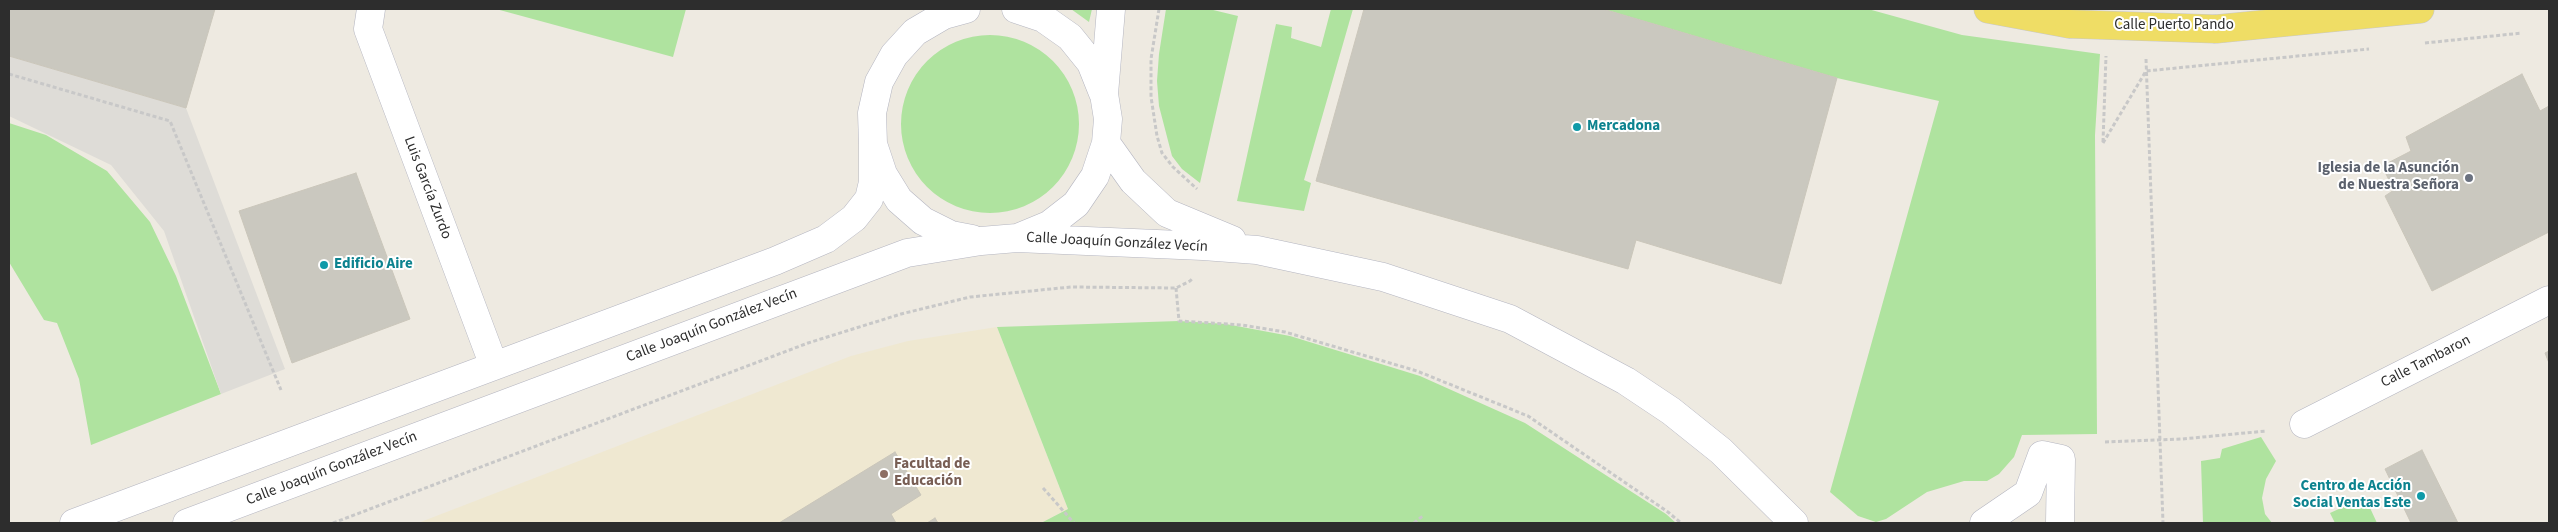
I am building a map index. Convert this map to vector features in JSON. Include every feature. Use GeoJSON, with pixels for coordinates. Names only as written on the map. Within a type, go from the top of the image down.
{"type":"FeatureCollection","features":[{"type":"Feature","properties":{"kind":"main road","name":"Calle Puerto Pando"},"geometry":{"type":"LineString","coordinates":[[1988,9],[2069,24],[2216,28],[2420,9]]}},
{"type":"Feature","properties":{"kind":"street","name":"Luis García Zurdo"},"geometry":{"type":"LineString","coordinates":[[371,9],[368,29],[494,366]]}},
{"type":"Feature","properties":{"kind":"street"},"geometry":{"type":"LineString","coordinates":[[74,523],[775,261],[826,239],[854,218],[869,199],[873,182],[872,113],[879,82],[894,55],[921,20],[966,9]]}},
{"type":"Feature","properties":{"kind":"street"},"geometry":{"type":"LineString","coordinates":[[1016,9],[1042,18],[1070,37],[1091,63],[1104,94],[1108,119],[1106,143],[1095,176],[1076,204],[1049,225],[1017,238]]}},
{"type":"Feature","properties":{"kind":"street"},"geometry":{"type":"LineString","coordinates":[[1104,94],[1111,9]]}},
{"type":"Feature","properties":{"kind":"street","name":"Calle Joaquín González Vecín"},"geometry":{"type":"LineString","coordinates":[[1106,143],[1133,181],[1167,213],[1257,250]]}},
{"type":"Feature","properties":{"kind":"street"},"geometry":{"type":"LineString","coordinates":[[873,144],[883,174],[899,200],[922,221],[951,235],[981,241]]}},
{"type":"Feature","properties":{"kind":"street","name":"Calle Joaquín González Vecín"},"geometry":{"type":"LineString","coordinates":[[187,523],[907,253],[981,241],[1017,238],[1257,250],[1383,277],[1510,319],[1626,381],[1670,411],[1721,451],[1794,523]]}},
{"type":"Feature","properties":{"kind":"street","name":"Calle Tambaron"},"geometry":{"type":"LineString","coordinates":[[2304,424],[2549,300]]}},
{"type":"Feature","properties":{"kind":"street"},"geometry":{"type":"LineString","coordinates":[[1984,523],[2028,493],[2042,455],[2061,459],[2060,523]]}},
{"type":"Feature","properties":{"kind":"path"},"geometry":{"type":"LineString","coordinates":[[1159,9],[1151,59],[1151,97],[1157,136],[1162,152],[1173,168],[1202,196]]}},
{"type":"Feature","properties":{"kind":"path"},"geometry":{"type":"LineString","coordinates":[[2424,43],[2522,33]]}},
{"type":"Feature","properties":{"kind":"path"},"geometry":{"type":"LineString","coordinates":[[2107,47],[2104,143],[2146,72]]}},
{"type":"Feature","properties":{"kind":"path"},"geometry":{"type":"LineString","coordinates":[[2146,72],[2375,48]]}},
{"type":"Feature","properties":{"kind":"path"},"geometry":{"type":"LineString","coordinates":[[2146,54],[2163,523]]}},
{"type":"Feature","properties":{"kind":"path"},"geometry":{"type":"LineString","coordinates":[[9,74],[170,121],[281,390]]}},
{"type":"Feature","properties":{"kind":"path","name":"Calle Joaquín González Vecín"},"geometry":{"type":"LineString","coordinates":[[1176,288],[1190,281],[1194,274]]}},
{"type":"Feature","properties":{"kind":"path"},"geometry":{"type":"LineString","coordinates":[[333,523],[808,343],[901,314],[970,297],[1071,287],[1176,288],[1179,321],[1242,325],[1284,332],[1417,371],[1528,416],[1668,512],[1681,523]]}},
{"type":"Feature","properties":{"kind":"path"},"geometry":{"type":"LineString","coordinates":[[2105,442],[2266,431]]}},
{"type":"Feature","properties":{"kind":"path"},"geometry":{"type":"LineString","coordinates":[[1043,488],[1074,523]]}},
{"type":"Feature","properties":{"kind":"path"},"geometry":{"type":"LineString","coordinates":[[1414,523],[1424,515]]}},
{"type":"Feature","properties":{"kind":"shaded area"},"geometry":{"type":"Polygon","coordinates":[[[9,56],[186,108],[285,369],[221,394],[164,231],[111,165],[9,116],[9,56]]]}},
{"type":"Feature","properties":{"kind":"shaded area"},"geometry":{"type":"Polygon","coordinates":[[[997,327],[1068,509],[1041,523],[418,523],[851,356],[908,341],[997,327]]]}},
{"type":"Feature","properties":{"kind":"green space"},"geometry":{"type":"Polygon","coordinates":[[[496,9],[686,9],[673,57],[496,9]]]}},
{"type":"Feature","properties":{"kind":"green space"},"geometry":{"type":"Polygon","coordinates":[[[1071,9],[1092,9],[1089,22],[1071,9]]]}},
{"type":"Feature","properties":{"kind":"green space"},"geometry":{"type":"Polygon","coordinates":[[[1166,9],[1209,9],[1238,16],[1200,183],[1182,169],[1172,156],[1159,106],[1157,81],[1166,9]]]}},
{"type":"Feature","properties":{"kind":"green space"},"geometry":{"type":"Polygon","coordinates":[[[1331,9],[1353,9],[1304,180],[1311,183],[1304,211],[1237,201],[1276,24],[1292,27],[1291,38],[1321,47],[1331,9]]]}},
{"type":"Feature","properties":{"kind":"green space"},"geometry":{"type":"Polygon","coordinates":[[[1603,9],[1868,9],[1962,35],[2100,54],[2095,135],[2097,434],[2022,435],[2014,457],[1999,474],[1987,481],[1964,481],[1927,492],[1886,519],[1876,522],[1858,516],[1830,492],[1939,101],[1837,78],[1603,9]]]}},
{"type":"Feature","properties":{"kind":"green space"},"geometry":{"type":"Polygon","coordinates":[[[981,35],[999,35],[1016,38],[1032,45],[1047,55],[1059,67],[1069,82],[1076,98],[1079,124],[1078,141],[1073,158],[1059,181],[1047,193],[1032,203],[1016,210],[999,213],[981,213],[964,210],[948,203],[933,193],[921,181],[911,166],[904,150],[901,133],[901,115],[904,98],[911,82],[921,67],[933,55],[948,45],[964,38],[981,35]]]}},
{"type":"Feature","properties":{"kind":"green space"},"geometry":{"type":"Polygon","coordinates":[[[9,123],[46,135],[107,171],[150,222],[176,276],[221,394],[91,445],[79,379],[57,323],[44,320],[9,262],[9,123]]]}},
{"type":"Feature","properties":{"kind":"green space"},"geometry":{"type":"Polygon","coordinates":[[[1179,321],[1226,324],[1290,336],[1420,376],[1525,423],[1666,514],[1676,523],[1041,523],[1068,509],[997,327],[1179,321]]]}},
{"type":"Feature","properties":{"kind":"green space"},"geometry":{"type":"Polygon","coordinates":[[[2261,437],[2276,461],[2266,479],[2262,498],[2265,514],[2272,523],[2203,523],[2201,461],[2220,458],[2222,449],[2261,437]]]}},
{"type":"Feature","properties":{"kind":"green space"},"geometry":{"type":"Polygon","coordinates":[[[2365,497],[2377,523],[2335,523],[2330,513],[2365,497]]]}},
{"type":"Feature","properties":{"kind":"building"},"geometry":{"type":"Polygon","coordinates":[[[9,9],[215,9],[186,108],[9,56],[9,9]]]}},
{"type":"Feature","properties":{"kind":"building","name":"Mercadona"},"geometry":{"type":"Polygon","coordinates":[[[1364,9],[1603,9],[1837,78],[1781,284],[1636,240],[1628,269],[1316,181],[1364,9]]]}},
{"type":"Feature","properties":{"kind":"building","name":"Iglesia de la Asunción de Nuestra Señora"},"geometry":{"type":"Polygon","coordinates":[[[2522,74],[2540,111],[2549,106],[2549,232],[2432,291],[2385,196],[2394,190],[2382,166],[2411,151],[2406,137],[2522,74]]]}},
{"type":"Feature","properties":{"kind":"building","name":"Edificio Aire"},"geometry":{"type":"Polygon","coordinates":[[[356,173],[410,319],[292,363],[239,211],[356,173]]]}},
{"type":"Feature","properties":{"kind":"building"},"geometry":{"type":"Polygon","coordinates":[[[2549,351],[2549,363],[2545,353],[2549,351]]]}},
{"type":"Feature","properties":{"kind":"building","name":"Centro de Acción Social Ventas Este"},"geometry":{"type":"Polygon","coordinates":[[[2422,450],[2458,523],[2411,523],[2385,469],[2422,450]]]}},
{"type":"Feature","properties":{"kind":"building","name":"Facultad de Educación"},"geometry":{"type":"Polygon","coordinates":[[[895,452],[921,495],[891,514],[896,523],[779,523],[895,452]]]}},
{"type":"Feature","properties":{"kind":"building","name":"Facultad de Educación"},"geometry":{"type":"Polygon","coordinates":[[[935,518],[938,523],[927,523],[935,518]]]}},
{"type":"Feature","properties":{"kind":"place","name":"Mercadona"},"geometry":{"type":"Point","coordinates":[1577,127]}},
{"type":"Feature","properties":{"kind":"place","name":"Iglesia de la Asunción de Nuestra Señora"},"geometry":{"type":"Point","coordinates":[2469,178]}},
{"type":"Feature","properties":{"kind":"place","name":"Edificio Aire"},"geometry":{"type":"Point","coordinates":[324,265]}},
{"type":"Feature","properties":{"kind":"place","name":"Facultad de Educación"},"geometry":{"type":"Point","coordinates":[884,474]}},
{"type":"Feature","properties":{"kind":"place","name":"Centro de Acción Social Ventas Este"},"geometry":{"type":"Point","coordinates":[2421,496]}}]}
